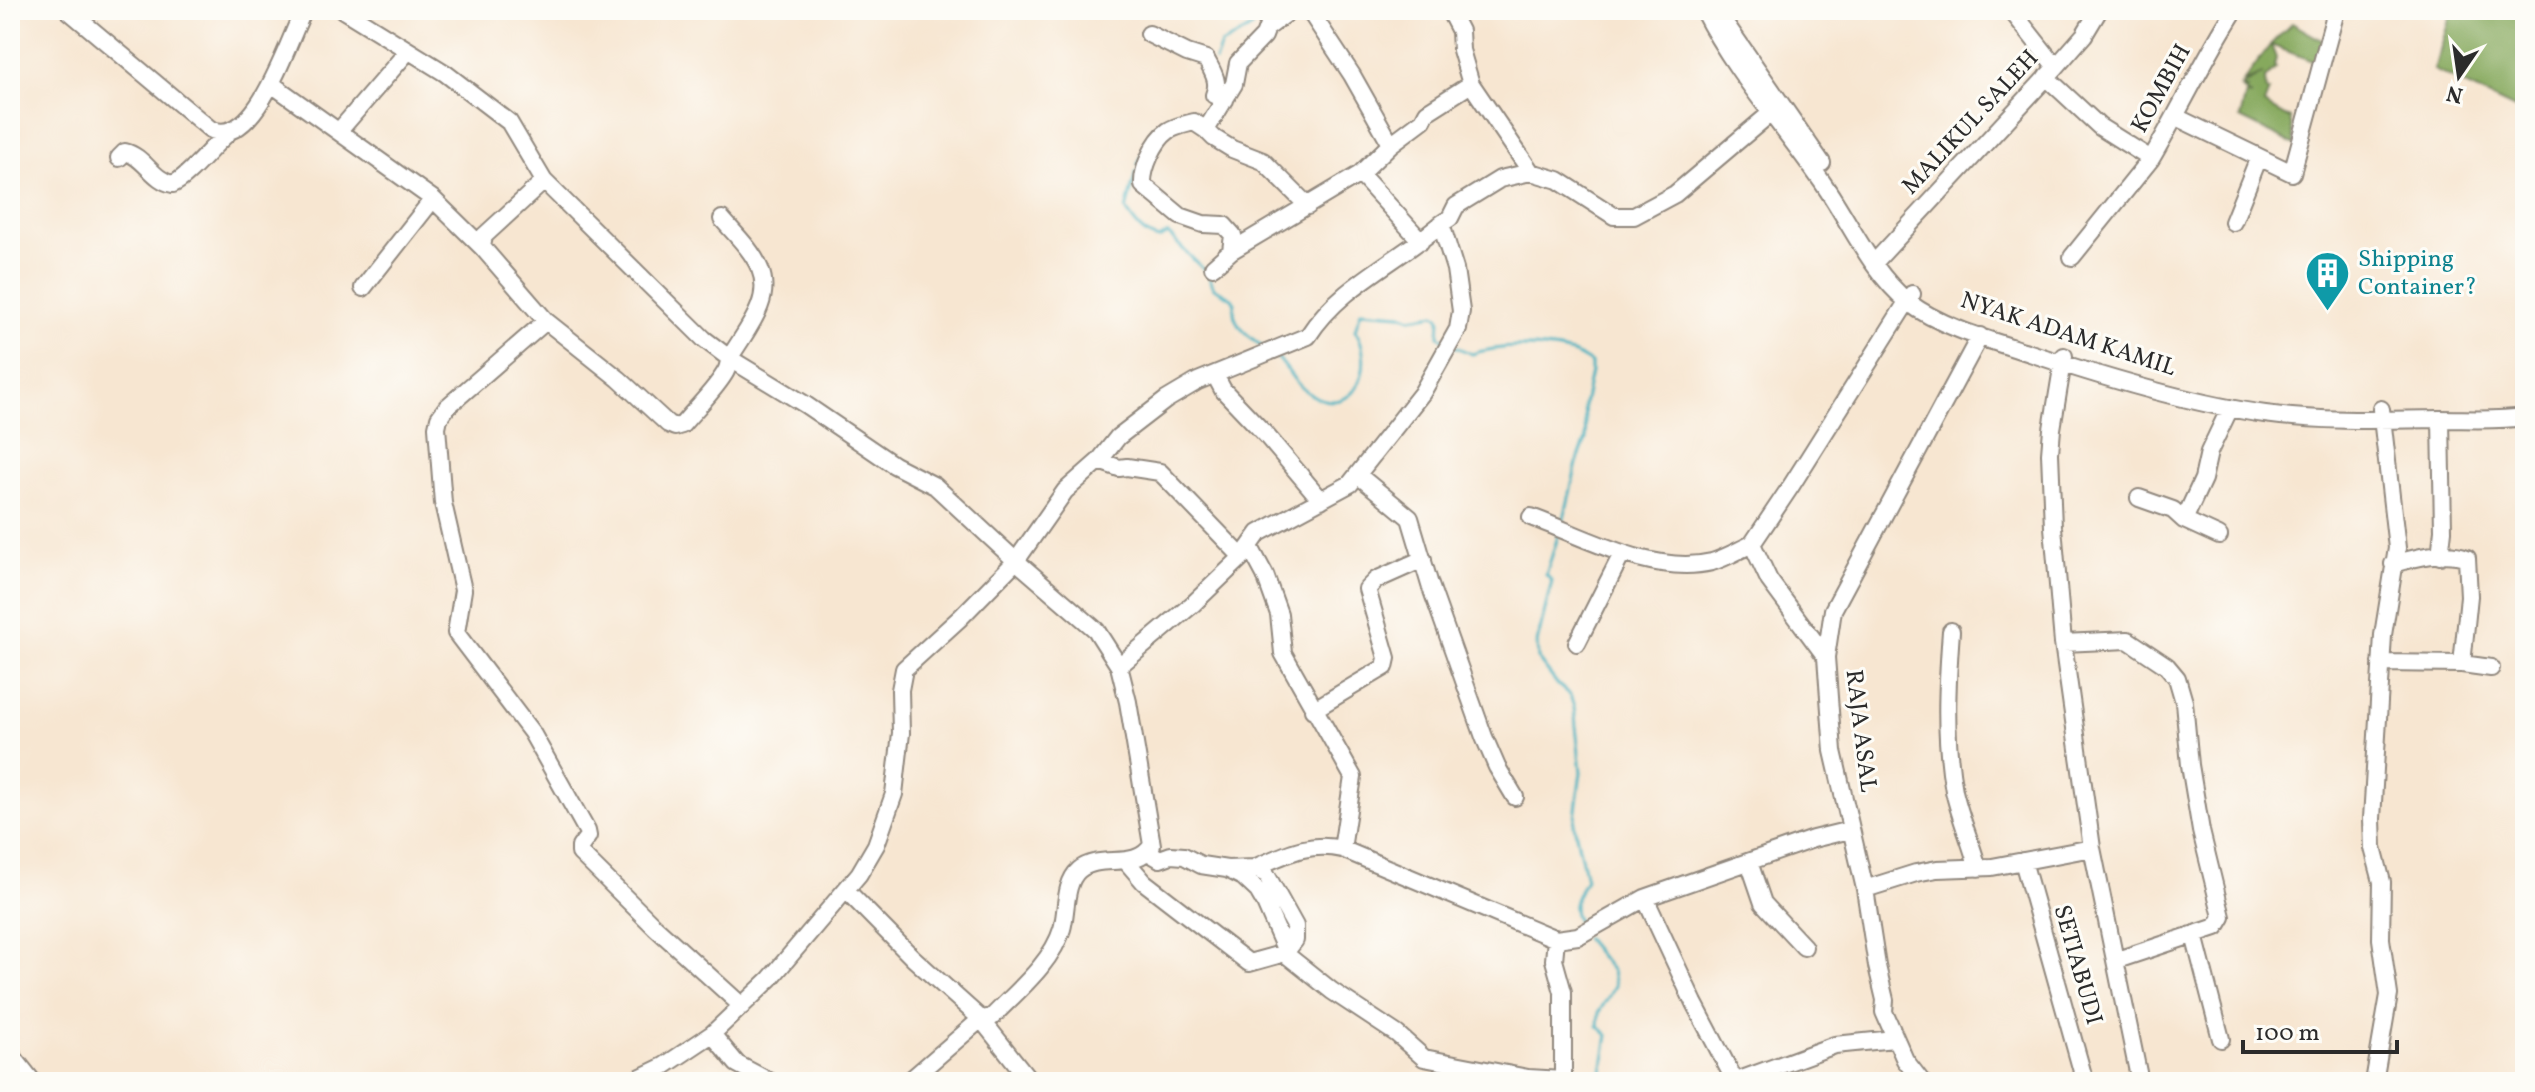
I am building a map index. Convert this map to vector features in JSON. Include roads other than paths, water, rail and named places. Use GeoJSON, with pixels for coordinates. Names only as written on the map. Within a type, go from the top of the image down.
{"type":"FeatureCollection","features":[{"type":"Feature","properties":{"kind":"street"},"geometry":{"type":"LineString","coordinates":[[68,10],[210,129],[228,133]]}},
{"type":"Feature","properties":{"kind":"street"},"geometry":{"type":"LineString","coordinates":[[119,158],[125,152],[133,154],[164,182],[173,184],[185,176],[210,147],[248,116],[273,85],[304,10]]}},
{"type":"Feature","properties":{"kind":"street"},"geometry":{"type":"LineString","coordinates":[[343,10],[445,73],[509,122],[544,181],[692,328],[729,358],[806,405],[894,465],[935,486],[1096,630],[1119,666],[1153,839],[1148,852],[1126,861],[1091,864],[1076,872],[1056,942],[1035,972],[992,1017],[981,1019],[908,1082]]}},
{"type":"Feature","properties":{"kind":"street"},"geometry":{"type":"LineString","coordinates":[[1206,130],[1220,97],[1234,84],[1238,63],[1264,36],[1267,28],[1291,10]]}},
{"type":"Feature","properties":{"kind":"street"},"geometry":{"type":"LineString","coordinates":[[1306,10],[1352,75],[1391,144]]}},
{"type":"Feature","properties":{"kind":"street"},"geometry":{"type":"LineString","coordinates":[[1449,10],[1460,31],[1461,50],[1471,84],[1531,172]]}},
{"type":"Feature","properties":{"kind":"street","name":"NYAK ADAM KAMIL"},"geometry":{"type":"LineString","coordinates":[[1703,10],[1730,59],[1772,112],[1877,259],[1910,298],[1980,336],[2230,408],[2288,417],[2382,414],[2441,419],[2503,420],[2525,417]]}},
{"type":"Feature","properties":{"kind":"street"},"geometry":{"type":"LineString","coordinates":[[1716,10],[1824,166],[1877,259]]}},
{"type":"Feature","properties":{"kind":"street","name":"KOMBIH"},"geometry":{"type":"LineString","coordinates":[[2011,10],[2051,72],[2100,127],[2151,159],[2203,61],[2235,10]]}},
{"type":"Feature","properties":{"kind":"street","name":"MALIKUL SALEH"},"geometry":{"type":"LineString","coordinates":[[1877,259],[2084,35],[2099,10]]}},
{"type":"Feature","properties":{"kind":"street"},"geometry":{"type":"LineString","coordinates":[[2176,117],[2292,173],[2336,11]]}},
{"type":"Feature","properties":{"kind":"street"},"geometry":{"type":"LineString","coordinates":[[1149,34],[1206,59],[1220,97]]}},
{"type":"Feature","properties":{"kind":"street"},"geometry":{"type":"LineString","coordinates":[[339,131],[408,51]]}},
{"type":"Feature","properties":{"kind":"street"},"geometry":{"type":"LineString","coordinates":[[1213,267],[1231,251],[1360,174],[1391,144],[1423,120],[1427,112],[1471,84]]}},
{"type":"Feature","properties":{"kind":"street"},"geometry":{"type":"LineString","coordinates":[[273,85],[433,199],[482,247],[546,321],[675,427],[682,425],[726,372],[729,358],[755,319],[762,301],[764,283],[760,270],[752,254],[722,219]]}},
{"type":"Feature","properties":{"kind":"street"},"geometry":{"type":"LineString","coordinates":[[631,1082],[664,1066],[712,1034],[770,979],[846,890],[876,845],[892,804],[901,733],[900,690],[904,669],[1016,561],[1065,491],[1099,461],[1118,437],[1185,387],[1308,336],[1318,320],[1342,295],[1421,241],[1450,218],[1456,206],[1500,179],[1531,172],[1558,180],[1614,216],[1634,216],[1675,194],[1772,112]]}},
{"type":"Feature","properties":{"kind":"street"},"geometry":{"type":"LineString","coordinates":[[1231,251],[1233,235],[1224,225],[1203,224],[1180,216],[1143,185],[1142,174],[1167,131],[1194,122],[1232,149],[1263,161],[1308,206]]}},
{"type":"Feature","properties":{"kind":"street"},"geometry":{"type":"LineString","coordinates":[[2233,222],[2259,157]]}},
{"type":"Feature","properties":{"kind":"street"},"geometry":{"type":"LineString","coordinates":[[2072,257],[2151,159]]}},
{"type":"Feature","properties":{"kind":"street"},"geometry":{"type":"LineString","coordinates":[[1360,174],[1421,241]]}},
{"type":"Feature","properties":{"kind":"street"},"geometry":{"type":"LineString","coordinates":[[482,247],[484,236],[544,181]]}},
{"type":"Feature","properties":{"kind":"street"},"geometry":{"type":"LineString","coordinates":[[363,288],[433,199]]}},
{"type":"Feature","properties":{"kind":"street"},"geometry":{"type":"LineString","coordinates":[[1119,666],[1194,603],[1246,552],[1259,533],[1350,484],[1422,393],[1458,329],[1460,296],[1441,224]]}},
{"type":"Feature","properties":{"kind":"street"},"geometry":{"type":"LineString","coordinates":[[1531,517],[1622,554],[1689,565],[1716,561],[1752,544],[1910,298]]}},
{"type":"Feature","properties":{"kind":"street"},"geometry":{"type":"LineString","coordinates":[[546,321],[447,407],[439,418],[443,503],[463,590],[456,633],[532,733],[587,831],[588,836],[580,847],[580,853],[688,959],[742,1006]]}},
{"type":"Feature","properties":{"kind":"street"},"geometry":{"type":"LineString","coordinates":[[1955,321],[1980,327],[2063,359],[2248,402],[2382,414],[2525,407]]}},
{"type":"Feature","properties":{"kind":"street"},"geometry":{"type":"LineString","coordinates":[[1826,657],[1833,610],[1980,336]]}},
{"type":"Feature","properties":{"kind":"street"},"geometry":{"type":"LineString","coordinates":[[2063,359],[2050,465],[2063,643],[2092,848],[2140,1082]]}},
{"type":"Feature","properties":{"kind":"street"},"geometry":{"type":"LineString","coordinates":[[1215,375],[1223,390],[1321,500]]}},
{"type":"Feature","properties":{"kind":"street"},"geometry":{"type":"LineString","coordinates":[[2184,520],[2203,479],[2209,452],[2230,408]]}},
{"type":"Feature","properties":{"kind":"street"},"geometry":{"type":"LineString","coordinates":[[2374,1082],[2389,995],[2381,939],[2382,882],[2373,848],[2372,819],[2381,663],[2397,548],[2382,414]]}},
{"type":"Feature","properties":{"kind":"street"},"geometry":{"type":"LineString","coordinates":[[2440,556],[2443,530],[2441,419]]}},
{"type":"Feature","properties":{"kind":"street"},"geometry":{"type":"LineString","coordinates":[[1099,461],[1119,468],[1160,472],[1246,552],[1265,575],[1279,614],[1283,653],[1353,777],[1342,849]]}},
{"type":"Feature","properties":{"kind":"street"},"geometry":{"type":"LineString","coordinates":[[1358,475],[1410,518],[1484,737],[1515,797]]}},
{"type":"Feature","properties":{"kind":"street"},"geometry":{"type":"LineString","coordinates":[[2139,498],[2173,510],[2184,520],[2219,536]]}},
{"type":"Feature","properties":{"kind":"street","name":"RAJA ASAL"},"geometry":{"type":"LineString","coordinates":[[1752,544],[1769,580],[1826,657],[1833,751],[1865,889],[1885,1000],[1884,1012],[1905,1060],[1922,1082]]}},
{"type":"Feature","properties":{"kind":"street"},"geometry":{"type":"LineString","coordinates":[[1577,643],[1622,554]]}},
{"type":"Feature","properties":{"kind":"street"},"geometry":{"type":"LineString","coordinates":[[2393,564],[2414,558],[2464,556],[2468,563],[2469,596],[2462,664]]}},
{"type":"Feature","properties":{"kind":"street"},"geometry":{"type":"LineString","coordinates":[[1313,710],[1385,667],[1387,658],[1367,589],[1376,580],[1423,559]]}},
{"type":"Feature","properties":{"kind":"street"},"geometry":{"type":"LineString","coordinates":[[1951,631],[1945,714],[1955,793],[1978,868]]}},
{"type":"Feature","properties":{"kind":"street"},"geometry":{"type":"LineString","coordinates":[[2063,643],[2128,640],[2167,666],[2177,678],[2184,702],[2201,831],[2222,917],[2216,927],[2117,960]]}},
{"type":"Feature","properties":{"kind":"street"},"geometry":{"type":"LineString","coordinates":[[2381,663],[2462,664],[2491,668]]}},
{"type":"Feature","properties":{"kind":"street"},"geometry":{"type":"LineString","coordinates":[[1148,852],[1160,859],[1171,855],[1184,856],[1201,865],[1227,869],[1254,868],[1304,847],[1328,846],[1342,849],[1556,939],[1584,933],[1645,898],[1813,839],[1850,830]]}},
{"type":"Feature","properties":{"kind":"street"},"geometry":{"type":"LineString","coordinates":[[1865,889],[1916,873],[1978,868],[2092,848]]}},
{"type":"Feature","properties":{"kind":"street"},"geometry":{"type":"LineString","coordinates":[[1126,861],[1144,882],[1249,963],[1285,953],[1295,940],[1295,926],[1266,874],[1254,868]]}},
{"type":"Feature","properties":{"kind":"street","name":"SETIABUDI"},"geometry":{"type":"LineString","coordinates":[[2023,861],[2085,1082]]}},
{"type":"Feature","properties":{"kind":"street"},"geometry":{"type":"LineString","coordinates":[[1749,862],[1763,903],[1804,947]]}},
{"type":"Feature","properties":{"kind":"street"},"geometry":{"type":"LineString","coordinates":[[1227,869],[1243,877],[1258,891],[1285,953],[1332,991],[1397,1034],[1424,1058],[1528,1078],[1563,1081],[1563,992],[1554,960],[1556,939]]}},
{"type":"Feature","properties":{"kind":"street"},"geometry":{"type":"LineString","coordinates":[[846,890],[913,958],[981,1019],[1031,1082]]}},
{"type":"Feature","properties":{"kind":"street"},"geometry":{"type":"LineString","coordinates":[[1645,898],[1735,1082],[1835,1045],[1894,1039]]}},
{"type":"Feature","properties":{"kind":"street"},"geometry":{"type":"LineString","coordinates":[[2194,935],[2221,1039]]}},
{"type":"Feature","properties":{"kind":"street","name":"RAJA ASAL"},"geometry":{"type":"LineString","coordinates":[[1885,1000],[1892,1006],[1914,1053],[1935,1082]]}},
{"type":"Feature","properties":{"kind":"street"},"geometry":{"type":"LineString","coordinates":[[712,1034],[737,1064],[771,1082]]}},
{"type":"Feature","properties":{"kind":"street"},"geometry":{"type":"LineString","coordinates":[[10,1053],[33,1082]]}},
{"type":"Feature","properties":{"kind":"waterway"},"geometry":{"type":"LineString","coordinates":[[1215,61],[1221,45],[1253,27],[1253,10]]}},
{"type":"Feature","properties":{"kind":"waterway"},"geometry":{"type":"LineString","coordinates":[[1164,125],[1177,113],[1191,116]]}},
{"type":"Feature","properties":{"kind":"waterway"},"geometry":{"type":"LineString","coordinates":[[1138,164],[1146,146]]}},
{"type":"Feature","properties":{"kind":"waterway"},"geometry":{"type":"LineString","coordinates":[[1136,172],[1126,210],[1143,231],[1153,237],[1159,239],[1168,234],[1208,274],[1214,288],[1232,298],[1238,324],[1264,348]]}},
{"type":"Feature","properties":{"kind":"waterway"},"geometry":{"type":"LineString","coordinates":[[1277,357],[1296,382],[1310,394],[1327,400],[1340,400],[1351,394],[1363,371],[1364,357],[1355,330],[1361,311],[1401,314],[1411,318],[1435,314],[1440,318],[1439,336],[1446,341]]}},
{"type":"Feature","properties":{"kind":"waterway"},"geometry":{"type":"LineString","coordinates":[[1456,347],[1472,354],[1507,348],[1545,348],[1571,353],[1591,363],[1584,405],[1586,439],[1563,523]]}},
{"type":"Feature","properties":{"kind":"waterway"},"geometry":{"type":"LineString","coordinates":[[1559,533],[1546,575],[1552,581],[1537,643],[1538,659],[1570,695],[1574,707],[1581,772],[1574,825],[1586,879],[1574,903],[1580,927]]}},
{"type":"Feature","properties":{"kind":"waterway"},"geometry":{"type":"LineString","coordinates":[[1585,938],[1612,971],[1615,986],[1599,1012],[1598,1026],[1608,1035],[1602,1082]]}},
{"type":"Feature","properties":{"kind":"place","name":"Shipping Container?"},"geometry":{"type":"Point","coordinates":[2327,313]}}]}
